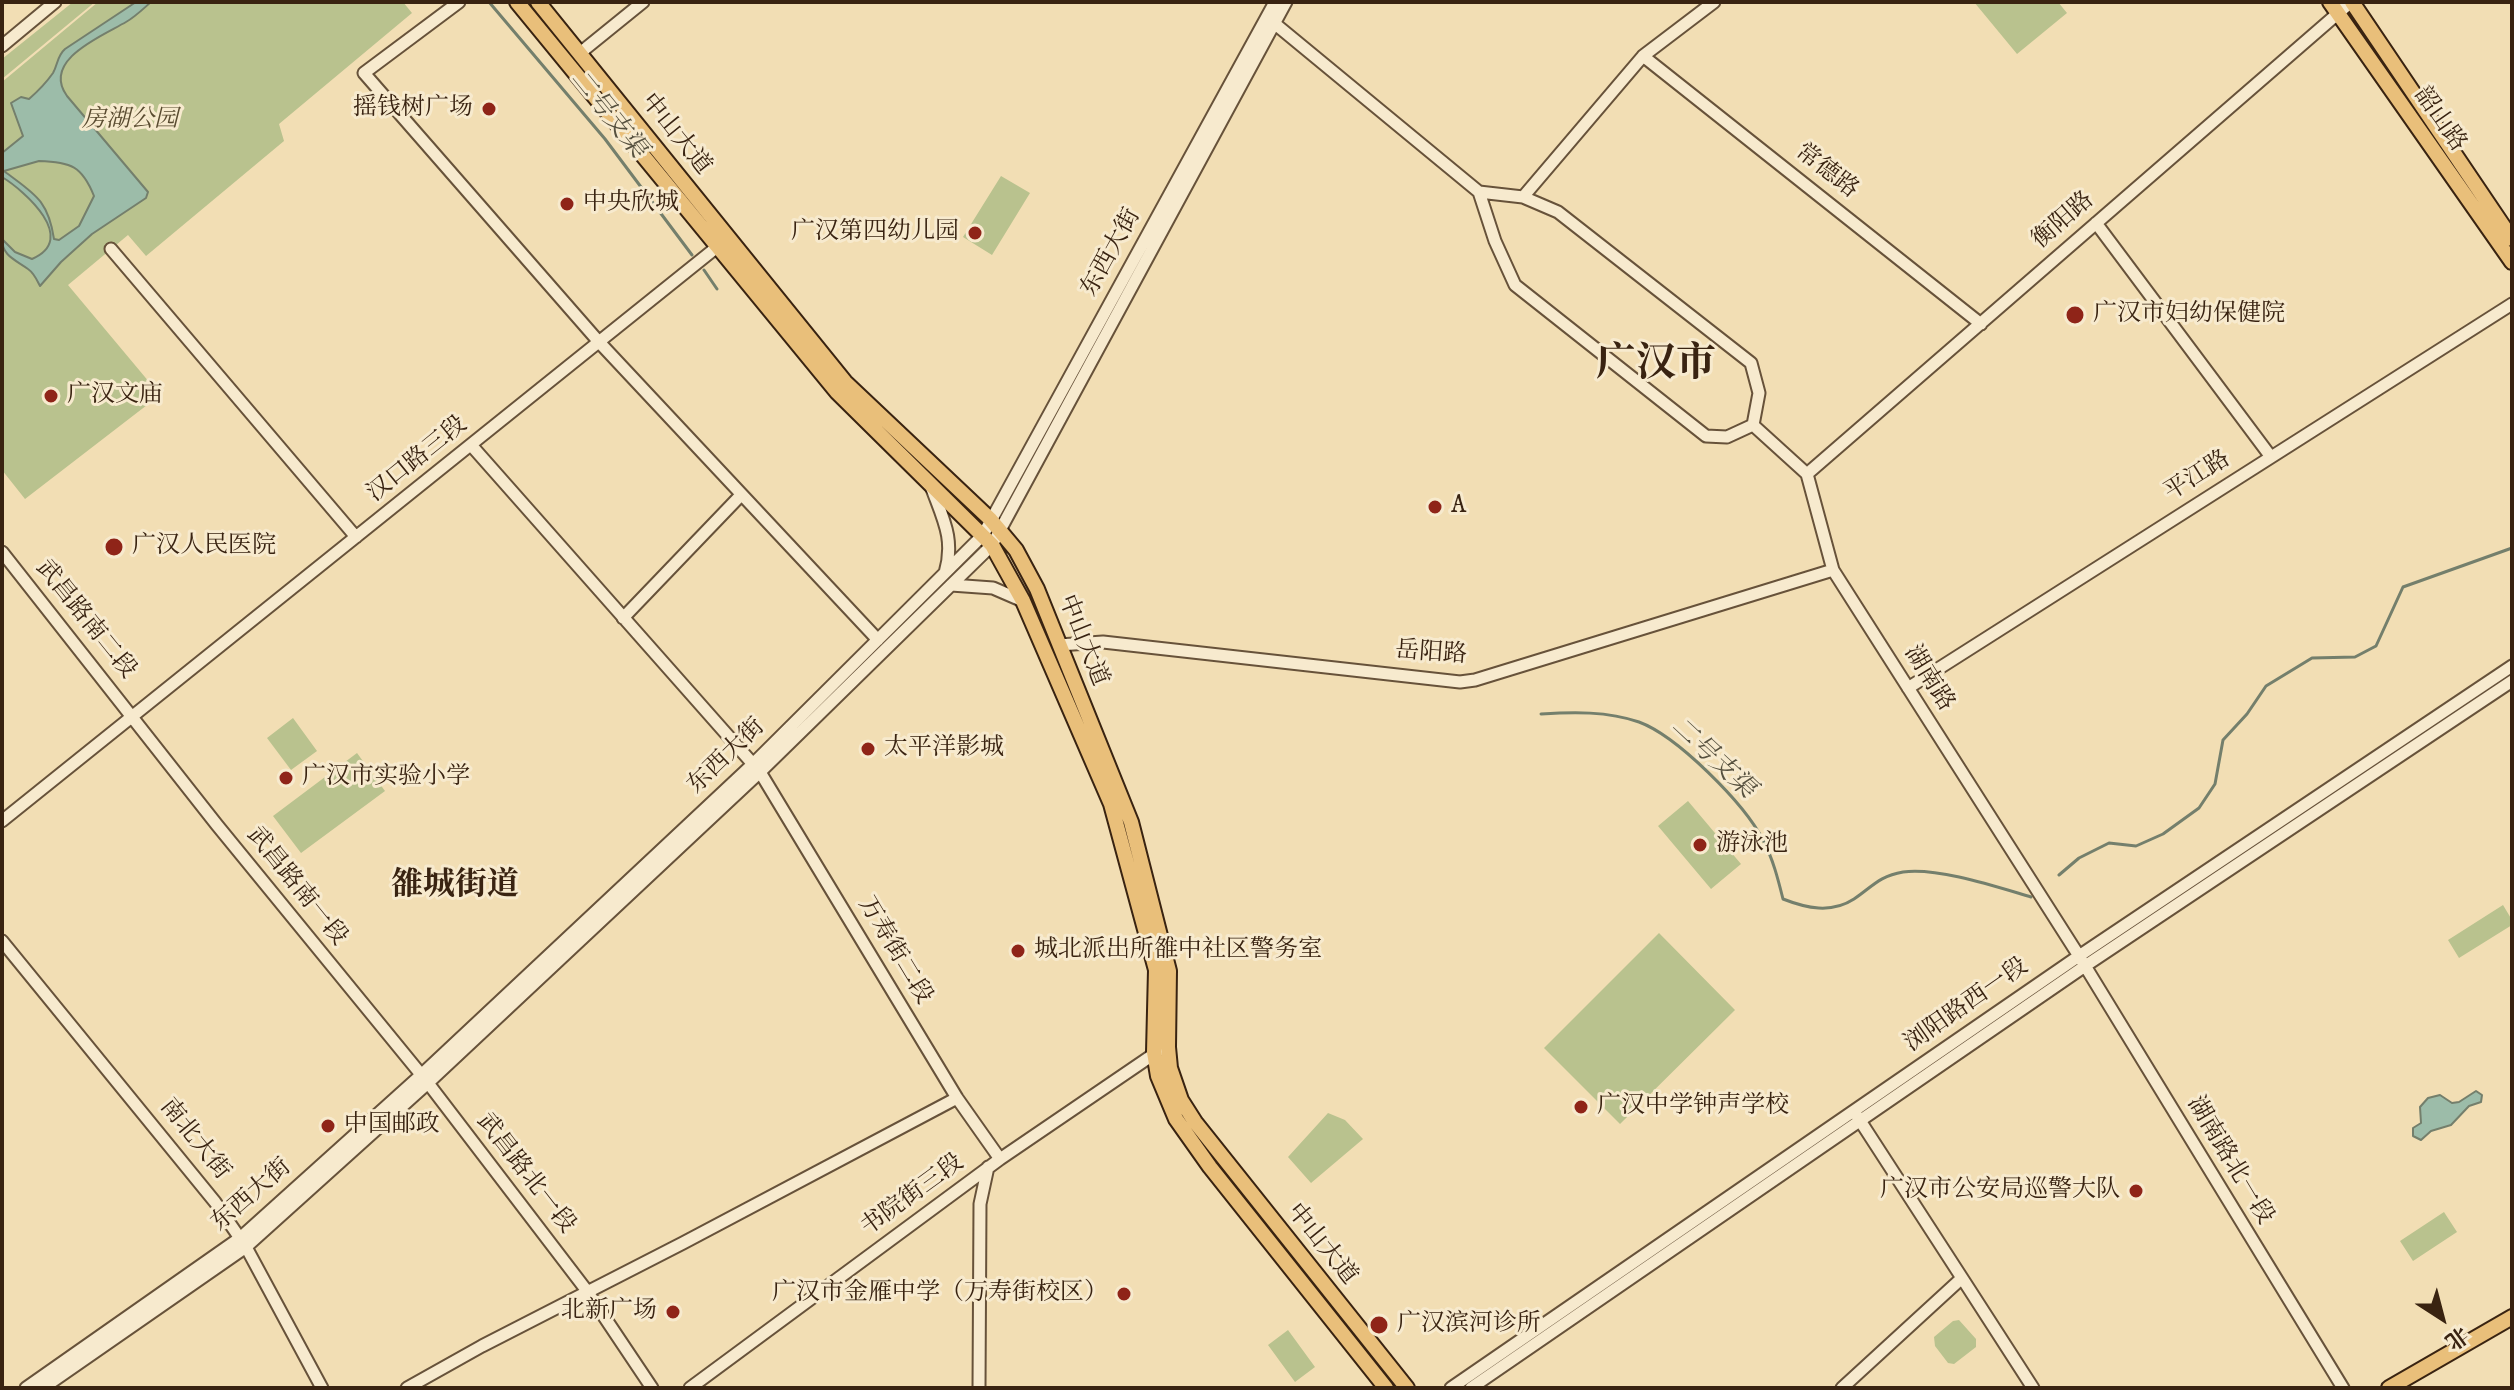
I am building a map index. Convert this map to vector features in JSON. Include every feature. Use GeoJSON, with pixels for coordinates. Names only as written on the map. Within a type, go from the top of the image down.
{"type":"FeatureCollection","features":[{"type":"Feature","properties":{"kind":"main road","name":"中山大道"},"geometry":{"type":"LineString","coordinates":[[517,2],[845,382],[994,524],[1016,550],[1037,589],[1131,822],[1169,971],[1158,1076],[1176,1119],[1210,1167],[1386,1388]]}},
{"type":"Feature","properties":{"kind":"main road","name":"中山大道"},"geometry":{"type":"LineString","coordinates":[[538,2],[837,392],[988,540],[1023,601],[1111,804],[1156,970],[1161,1050],[1181,1100],[1195,1122],[1407,1388]]}},
{"type":"Feature","properties":{"kind":"main road","name":"韶山路"},"geometry":{"type":"LineString","coordinates":[[2351,2],[2512,239]]}},
{"type":"Feature","properties":{"kind":"main road","name":"韶山路"},"geometry":{"type":"LineString","coordinates":[[2334,8],[2512,262]]}},
{"type":"Feature","properties":{"kind":"main road"},"geometry":{"type":"LineString","coordinates":[[2389,1388],[2512,1317]]}},
{"type":"Feature","properties":{"kind":"street"},"geometry":{"type":"LineString","coordinates":[[2,46],[55,2]]}},
{"type":"Feature","properties":{"kind":"street"},"geometry":{"type":"LineString","coordinates":[[459,2],[364,73],[599,342],[878,640]]}},
{"type":"Feature","properties":{"kind":"street"},"geometry":{"type":"LineString","coordinates":[[580,53],[643,2]]}},
{"type":"Feature","properties":{"kind":"street","name":"东西大街"},"geometry":{"type":"LineString","coordinates":[[43,1388],[243,1242],[425,1079],[951,585],[988,540],[1275,2]]}},
{"type":"Feature","properties":{"kind":"street","name":"东西大街"},"geometry":{"type":"LineString","coordinates":[[994,524],[1286,2]]}},
{"type":"Feature","properties":{"kind":"street"},"geometry":{"type":"LineString","coordinates":[[1523,197],[1643,56],[1714,2]]}},
{"type":"Feature","properties":{"kind":"street","name":"衡阳路"},"geometry":{"type":"LineString","coordinates":[[1807,474],[2096,223],[2334,8],[2351,2]]}},
{"type":"Feature","properties":{"kind":"street"},"geometry":{"type":"LineString","coordinates":[[1274,23],[1479,192],[1495,241],[1515,285],[1706,436],[1727,437],[1753,425]]}},
{"type":"Feature","properties":{"kind":"street","name":"常德路"},"geometry":{"type":"LineString","coordinates":[[1643,56],[1981,324]]}},
{"type":"Feature","properties":{"kind":"street"},"geometry":{"type":"LineString","coordinates":[[1479,192],[1523,197],[1558,212],[1751,363],[1759,393],[1753,425]]}},
{"type":"Feature","properties":{"kind":"street"},"geometry":{"type":"LineString","coordinates":[[2096,223],[2271,457]]}},
{"type":"Feature","properties":{"kind":"street","name":"汉口路三段"},"geometry":{"type":"LineString","coordinates":[[2,821],[724,242]]}},
{"type":"Feature","properties":{"kind":"street"},"geometry":{"type":"LineString","coordinates":[[111,249],[356,537]]}},
{"type":"Feature","properties":{"kind":"street","name":"平江路"},"geometry":{"type":"LineString","coordinates":[[1908,688],[2512,304]]}},
{"type":"Feature","properties":{"kind":"street"},"geometry":{"type":"LineString","coordinates":[[1753,425],[1807,474]]}},
{"type":"Feature","properties":{"kind":"street","name":"万寿街二段"},"geometry":{"type":"LineString","coordinates":[[471,445],[756,768],[957,1098],[1000,1159]]}},
{"type":"Feature","properties":{"kind":"street","name":"湖南路"},"geometry":{"type":"LineString","coordinates":[[1807,474],[1833,570],[2082,961]]}},
{"type":"Feature","properties":{"kind":"street"},"geometry":{"type":"LineString","coordinates":[[929,482],[949,537],[950,551],[944,574]]}},
{"type":"Feature","properties":{"kind":"street"},"geometry":{"type":"LineString","coordinates":[[623,618],[741,495]]}},
{"type":"Feature","properties":{"kind":"street","name":"东西大街"},"geometry":{"type":"LineString","coordinates":[[756,768],[944,574],[988,540]]}},
{"type":"Feature","properties":{"kind":"street","name":"武昌路南二段"},"geometry":{"type":"LineString","coordinates":[[2,552],[133,716]]}},
{"type":"Feature","properties":{"kind":"street","name":"岳阳路"},"geometry":{"type":"LineString","coordinates":[[1059,645],[1103,642],[1460,682],[1833,570]]}},
{"type":"Feature","properties":{"kind":"street"},"geometry":{"type":"LineString","coordinates":[[951,585],[993,588],[1023,601]]}},
{"type":"Feature","properties":{"kind":"street","name":"浏阳路西一段"},"geometry":{"type":"LineString","coordinates":[[1451,1388],[1857,1117],[2512,666]]}},
{"type":"Feature","properties":{"kind":"street"},"geometry":{"type":"LineString","coordinates":[[2082,961],[2512,681]]}},
{"type":"Feature","properties":{"kind":"street","name":"武昌路南一段"},"geometry":{"type":"LineString","coordinates":[[133,716],[217,825],[425,1079]]}},
{"type":"Feature","properties":{"kind":"street","name":"南北大街"},"geometry":{"type":"LineString","coordinates":[[2,941],[215,1202],[243,1242],[322,1388]]}},
{"type":"Feature","properties":{"kind":"street","name":"湖南路北一段"},"geometry":{"type":"LineString","coordinates":[[2082,961],[2343,1388]]}},
{"type":"Feature","properties":{"kind":"street","name":"书院街三段"},"geometry":{"type":"LineString","coordinates":[[690,1388],[988,1167],[1161,1050]]}},
{"type":"Feature","properties":{"kind":"street","name":"武昌路北一段"},"geometry":{"type":"LineString","coordinates":[[425,1079],[587,1291],[652,1388]]}},
{"type":"Feature","properties":{"kind":"street"},"geometry":{"type":"LineString","coordinates":[[407,1388],[957,1098]]}},
{"type":"Feature","properties":{"kind":"street"},"geometry":{"type":"LineString","coordinates":[[1471,1388],[1857,1117],[2033,1388]]}},
{"type":"Feature","properties":{"kind":"street"},"geometry":{"type":"LineString","coordinates":[[979,1388],[980,1204],[988,1167]]}},
{"type":"Feature","properties":{"kind":"street","name":"东西大街"},"geometry":{"type":"LineString","coordinates":[[26,1388],[243,1242]]}},
{"type":"Feature","properties":{"kind":"street"},"geometry":{"type":"LineString","coordinates":[[1842,1388],[1962,1278]]}},
{"type":"Feature","properties":{"kind":"green space"},"geometry":{"type":"Polygon","coordinates":[[[73,2],[95,2],[2,79],[2,59],[73,2]]]}},
{"type":"Feature","properties":{"kind":"green space","name":"房湖公园"},"geometry":{"type":"Polygon","coordinates":[[[98,2],[403,2],[412,13],[279,124],[284,141],[146,256],[128,235],[68,285],[160,395],[25,499],[2,470],[2,82],[98,2]]]}},
{"type":"Feature","properties":{"kind":"green space"},"geometry":{"type":"Polygon","coordinates":[[[1974,2],[2058,2],[2067,13],[2017,54],[1974,2]]]}},
{"type":"Feature","properties":{"kind":"green space"},"geometry":{"type":"Polygon","coordinates":[[[1001,176],[1030,193],[992,255],[963,237],[1001,176]]]}},
{"type":"Feature","properties":{"kind":"green space"},"geometry":{"type":"Polygon","coordinates":[[[293,718],[317,751],[291,770],[267,738],[293,718]]]}},
{"type":"Feature","properties":{"kind":"green space"},"geometry":{"type":"Polygon","coordinates":[[[357,753],[385,791],[301,853],[273,816],[357,753]]]}},
{"type":"Feature","properties":{"kind":"green space","name":"游泳池"},"geometry":{"type":"Polygon","coordinates":[[[1688,801],[1741,864],[1711,889],[1658,826],[1688,801]]]}},
{"type":"Feature","properties":{"kind":"green space"},"geometry":{"type":"Polygon","coordinates":[[[2503,905],[2512,925],[2459,958],[2448,940],[2503,905]]]}},
{"type":"Feature","properties":{"kind":"green space"},"geometry":{"type":"Polygon","coordinates":[[[1659,933],[1735,1010],[1620,1124],[1544,1048],[1659,933]]]}},
{"type":"Feature","properties":{"kind":"green space"},"geometry":{"type":"Polygon","coordinates":[[[1328,1113],[1345,1120],[1363,1139],[1311,1183],[1288,1157],[1328,1113]]]}},
{"type":"Feature","properties":{"kind":"green space"},"geometry":{"type":"Polygon","coordinates":[[[2444,1212],[2457,1232],[2413,1261],[2400,1241],[2444,1212]]]}},
{"type":"Feature","properties":{"kind":"green space"},"geometry":{"type":"Polygon","coordinates":[[[1959,1320],[1976,1339],[1976,1347],[1954,1364],[1948,1363],[1935,1346],[1934,1337],[1953,1321],[1959,1320]]]}},
{"type":"Feature","properties":{"kind":"green space"},"geometry":{"type":"Polygon","coordinates":[[[1288,1330],[1315,1367],[1295,1382],[1268,1345],[1288,1330]]]}},
{"type":"Feature","properties":{"kind":"shaded area"},"geometry":{"type":"Polygon","coordinates":[[[136,2],[151,2],[68,60],[62,71],[61,83],[67,96],[148,192],[146,198],[92,234],[40,286],[30,271],[7,254],[2,239],[15,252],[32,259],[45,250],[50,240],[49,228],[34,204],[2,177],[2,153],[23,136],[11,103],[21,97],[29,99],[38,90],[53,73],[65,49],[136,2]],[[39,161],[4,171],[38,199],[48,215],[54,239],[59,240],[79,226],[94,196],[80,172],[67,165],[39,161]]]}},
{"type":"Feature","properties":{"kind":"shaded area"},"geometry":{"type":"Polygon","coordinates":[[[2476,1091],[2482,1095],[2481,1102],[2469,1106],[2451,1125],[2431,1131],[2421,1140],[2413,1136],[2413,1128],[2421,1123],[2420,1107],[2428,1098],[2440,1095],[2452,1103],[2459,1102],[2476,1091]]]}},
{"type":"Feature","properties":{"kind":"waterway","name":"二号支渠"},"geometry":{"type":"LineString","coordinates":[[489,2],[605,139],[692,255]]}},
{"type":"Feature","properties":{"kind":"waterway","name":"二号支渠"},"geometry":{"type":"LineString","coordinates":[[704,270],[717,289]]}},
{"type":"Feature","properties":{"kind":"waterway","name":"二号支渠"},"geometry":{"type":"LineString","coordinates":[[2059,875],[2079,858],[2109,843],[2136,846],[2163,834],[2199,808],[2215,784],[2223,740],[2247,714],[2266,686],[2312,658],[2355,657],[2376,646],[2403,587],[2512,548]]}},
{"type":"Feature","properties":{"kind":"waterway","name":"二号支渠"},"geometry":{"type":"LineString","coordinates":[[1541,714],[1615,716],[1639,722],[1672,741],[1708,772],[1754,825],[1770,854],[1783,899],[1810,907],[1836,907],[1888,876],[1917,871],[1967,879],[2031,897]]}},
{"type":"Feature","properties":{"kind":"place","name":"摇钱树广场"},"geometry":{"type":"Point","coordinates":[489,109]}},
{"type":"Feature","properties":{"kind":"place","name":"中央欣城"},"geometry":{"type":"Point","coordinates":[567,204]}},
{"type":"Feature","properties":{"kind":"place","name":"广汉第四幼儿园"},"geometry":{"type":"Point","coordinates":[975,233]}},
{"type":"Feature","properties":{"kind":"place","name":"广汉市妇幼保健院"},"geometry":{"type":"Point","coordinates":[2075,315]}},
{"type":"Feature","properties":{"kind":"place","name":"广汉文庙"},"geometry":{"type":"Point","coordinates":[51,396]}},
{"type":"Feature","properties":{"kind":"place","name":"A"},"geometry":{"type":"Point","coordinates":[1435,507]}},
{"type":"Feature","properties":{"kind":"place","name":"广汉人民医院"},"geometry":{"type":"Point","coordinates":[114,547]}},
{"type":"Feature","properties":{"kind":"place","name":"太平洋影城"},"geometry":{"type":"Point","coordinates":[868,749]}},
{"type":"Feature","properties":{"kind":"place","name":"广汉市实验小学"},"geometry":{"type":"Point","coordinates":[286,778]}},
{"type":"Feature","properties":{"kind":"place","name":"游泳池"},"geometry":{"type":"Point","coordinates":[1700,845]}},
{"type":"Feature","properties":{"kind":"place","name":"城北派出所雒中社区警务室"},"geometry":{"type":"Point","coordinates":[1018,951]}},
{"type":"Feature","properties":{"kind":"place","name":"广汉中学钟声学校"},"geometry":{"type":"Point","coordinates":[1581,1107]}},
{"type":"Feature","properties":{"kind":"place","name":"中国邮政"},"geometry":{"type":"Point","coordinates":[328,1126]}},
{"type":"Feature","properties":{"kind":"place","name":"广汉市公安局巡警大队"},"geometry":{"type":"Point","coordinates":[2136,1191]}},
{"type":"Feature","properties":{"kind":"place","name":"广汉市金雁中学（万寿街校区）"},"geometry":{"type":"Point","coordinates":[1124,1294]}},
{"type":"Feature","properties":{"kind":"place","name":"北新广场"},"geometry":{"type":"Point","coordinates":[673,1312]}},
{"type":"Feature","properties":{"kind":"place","name":"广汉滨河诊所"},"geometry":{"type":"Point","coordinates":[1379,1325]}},
{"type":"Feature","properties":{"kind":"district","name":"广汉市"},"geometry":{"type":"Point","coordinates":[1656,367]}},
{"type":"Feature","properties":{"kind":"district","name":"雒城街道"},"geometry":{"type":"Point","coordinates":[455,887]}}]}
